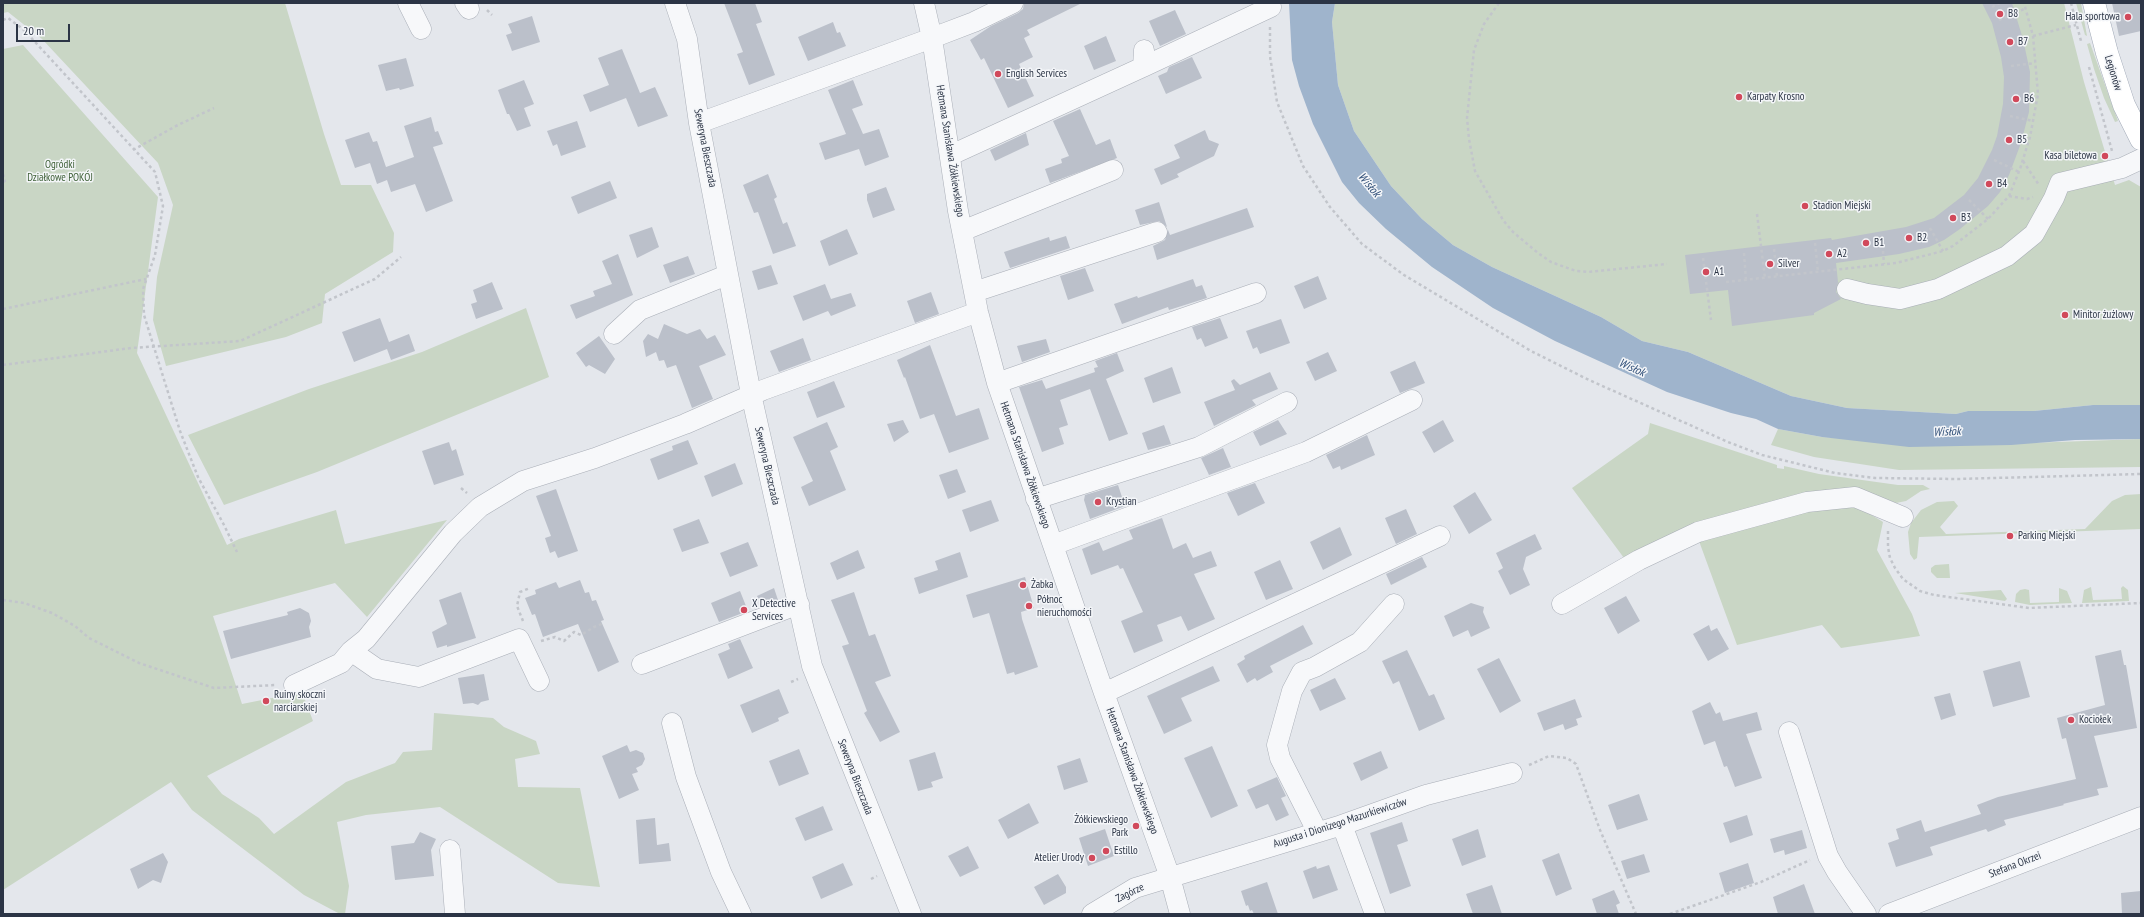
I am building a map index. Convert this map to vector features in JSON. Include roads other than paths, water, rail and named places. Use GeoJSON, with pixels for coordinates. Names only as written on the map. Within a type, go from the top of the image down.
{"type":"FeatureCollection","features":[{"type":"Feature","properties":{"kind":"main road","name":"Legionów"},"geometry":{"type":"LineString","coordinates":[[2094,3],[2107,53],[2124,105],[2141,139]]}},
{"type":"Feature","properties":{"kind":"street"},"geometry":{"type":"LineString","coordinates":[[408,3],[421,29]]}},
{"type":"Feature","properties":{"kind":"street","name":"Seweryna Bieszczada"},"geometry":{"type":"LineString","coordinates":[[675,3],[687,39],[699,123],[751,394],[814,672],[911,914]]}},
{"type":"Feature","properties":{"kind":"street","name":"Hetmana Stanisława Żółkiewskiego"},"geometry":{"type":"LineString","coordinates":[[924,3],[932,38],[962,231],[978,312],[997,383],[1036,499],[1170,877],[1180,914]]}},
{"type":"Feature","properties":{"kind":"street"},"geometry":{"type":"LineString","coordinates":[[699,123],[974,22],[1013,3]]}},
{"type":"Feature","properties":{"kind":"street"},"geometry":{"type":"LineString","coordinates":[[951,156],[1143,58],[1271,7]]}},
{"type":"Feature","properties":{"kind":"street"},"geometry":{"type":"LineString","coordinates":[[1847,289],[1867,294],[1900,299],[1938,289],[2007,256],[2034,234],[2048,196],[2060,183],[2122,168],[2141,159]]}},
{"type":"Feature","properties":{"kind":"street"},"geometry":{"type":"LineString","coordinates":[[962,231],[1113,170]]}},
{"type":"Feature","properties":{"kind":"street"},"geometry":{"type":"LineString","coordinates":[[974,292],[1157,232]]}},
{"type":"Feature","properties":{"kind":"street"},"geometry":{"type":"LineString","coordinates":[[614,334],[640,310],[727,275]]}},
{"type":"Feature","properties":{"kind":"street"},"geometry":{"type":"LineString","coordinates":[[997,383],[1256,293]]}},
{"type":"Feature","properties":{"kind":"street"},"geometry":{"type":"LineString","coordinates":[[294,685],[341,663],[351,651],[366,638],[453,533],[480,507],[522,480],[595,458],[685,424],[751,394],[978,312]]}},
{"type":"Feature","properties":{"kind":"street"},"geometry":{"type":"LineString","coordinates":[[1053,545],[1306,452],[1412,400]]}},
{"type":"Feature","properties":{"kind":"street"},"geometry":{"type":"LineString","coordinates":[[1036,499],[1199,447],[1287,402]]}},
{"type":"Feature","properties":{"kind":"street"},"geometry":{"type":"LineString","coordinates":[[1562,604],[1639,560],[1698,532],[1807,502],[1855,497],[1895,521]]}},
{"type":"Feature","properties":{"kind":"street"},"geometry":{"type":"LineString","coordinates":[[1104,693],[1440,536]]}},
{"type":"Feature","properties":{"kind":"street"},"geometry":{"type":"LineString","coordinates":[[642,664],[799,604]]}},
{"type":"Feature","properties":{"kind":"street"},"geometry":{"type":"LineString","coordinates":[[1317,831],[1280,758],[1277,745],[1292,691],[1302,672],[1315,667],[1360,642],[1394,604]]}},
{"type":"Feature","properties":{"kind":"street"},"geometry":{"type":"LineString","coordinates":[[351,651],[377,669],[419,677],[519,640],[527,646],[539,681]]}},
{"type":"Feature","properties":{"kind":"street"},"geometry":{"type":"LineString","coordinates":[[672,723],[686,777],[721,872],[741,914]]}},
{"type":"Feature","properties":{"kind":"street"},"geometry":{"type":"LineString","coordinates":[[1790,732],[1828,856],[1836,872],[1866,914]]}},
{"type":"Feature","properties":{"kind":"street","name":"Augusta i Dionizego Mazurkiewiczów"},"geometry":{"type":"LineString","coordinates":[[1170,877],[1317,831],[1342,825],[1426,795],[1512,773]]}},
{"type":"Feature","properties":{"kind":"street","name":"Stefana Okrzei"},"geometry":{"type":"LineString","coordinates":[[1889,914],[2141,817]]}},
{"type":"Feature","properties":{"kind":"street"},"geometry":{"type":"LineString","coordinates":[[1342,825],[1376,914]]}},
{"type":"Feature","properties":{"kind":"street"},"geometry":{"type":"LineString","coordinates":[[450,850],[454,914]]}},
{"type":"Feature","properties":{"kind":"street","name":"Zagórze"},"geometry":{"type":"LineString","coordinates":[[1097,913],[1135,888],[1170,877]]}},
{"type":"Feature","properties":{"kind":"water","name":"Wisłok"},"geometry":{"type":"Polygon","coordinates":[[[1289,3],[1335,3],[1332,22],[1338,85],[1354,131],[1391,186],[1422,219],[1453,245],[1492,267],[1601,317],[1642,341],[1688,352],[1791,396],[1847,408],[1956,414],[1968,411],[2034,411],[2093,405],[2141,405],[2141,439],[2075,440],[2011,445],[1909,447],[1822,437],[1778,429],[1756,419],[1731,413],[1667,392],[1555,341],[1493,308],[1432,267],[1386,229],[1359,203],[1342,182],[1313,124],[1299,86],[1292,60],[1289,3]]]}},
{"type":"Feature","properties":{"kind":"place","name":"B8"},"geometry":{"type":"Point","coordinates":[2000,14]}},
{"type":"Feature","properties":{"kind":"place","name":"Hala sportowa"},"geometry":{"type":"Point","coordinates":[2128,17]}},
{"type":"Feature","properties":{"kind":"place","name":"B7"},"geometry":{"type":"Point","coordinates":[2010,42]}},
{"type":"Feature","properties":{"kind":"place","name":"English Services"},"geometry":{"type":"Point","coordinates":[998,74]}},
{"type":"Feature","properties":{"kind":"place","name":"Karpaty Krosno"},"geometry":{"type":"Point","coordinates":[1739,97]}},
{"type":"Feature","properties":{"kind":"place","name":"B6"},"geometry":{"type":"Point","coordinates":[2016,99]}},
{"type":"Feature","properties":{"kind":"place","name":"B5"},"geometry":{"type":"Point","coordinates":[2009,140]}},
{"type":"Feature","properties":{"kind":"place","name":"Kasa biletowa"},"geometry":{"type":"Point","coordinates":[2105,156]}},
{"type":"Feature","properties":{"kind":"place","name":"B4"},"geometry":{"type":"Point","coordinates":[1989,184]}},
{"type":"Feature","properties":{"kind":"place","name":"Stadion Miejski"},"geometry":{"type":"Point","coordinates":[1805,206]}},
{"type":"Feature","properties":{"kind":"place","name":"B3"},"geometry":{"type":"Point","coordinates":[1953,218]}},
{"type":"Feature","properties":{"kind":"place","name":"B2"},"geometry":{"type":"Point","coordinates":[1909,238]}},
{"type":"Feature","properties":{"kind":"place","name":"B1"},"geometry":{"type":"Point","coordinates":[1866,243]}},
{"type":"Feature","properties":{"kind":"place","name":"A2"},"geometry":{"type":"Point","coordinates":[1829,254]}},
{"type":"Feature","properties":{"kind":"place","name":"Silver"},"geometry":{"type":"Point","coordinates":[1770,264]}},
{"type":"Feature","properties":{"kind":"place","name":"A1"},"geometry":{"type":"Point","coordinates":[1706,272]}},
{"type":"Feature","properties":{"kind":"place","name":"Minitor żużlowy"},"geometry":{"type":"Point","coordinates":[2065,315]}},
{"type":"Feature","properties":{"kind":"place","name":"Krystian"},"geometry":{"type":"Point","coordinates":[1098,502]}},
{"type":"Feature","properties":{"kind":"place","name":"Parking Miejski"},"geometry":{"type":"Point","coordinates":[2010,536]}},
{"type":"Feature","properties":{"kind":"place","name":"Żabka"},"geometry":{"type":"Point","coordinates":[1023,585]}},
{"type":"Feature","properties":{"kind":"place","name":"Północ nieruchomości"},"geometry":{"type":"Point","coordinates":[1029,606]}},
{"type":"Feature","properties":{"kind":"place","name":"X Detective Services"},"geometry":{"type":"Point","coordinates":[744,610]}},
{"type":"Feature","properties":{"kind":"place","name":"Ruiny skoczni narciarskiej"},"geometry":{"type":"Point","coordinates":[266,701]}},
{"type":"Feature","properties":{"kind":"place","name":"Kociołek"},"geometry":{"type":"Point","coordinates":[2071,720]}},
{"type":"Feature","properties":{"kind":"place","name":"Żółkiewskiego Park"},"geometry":{"type":"Point","coordinates":[1136,826]}},
{"type":"Feature","properties":{"kind":"place","name":"Estillo"},"geometry":{"type":"Point","coordinates":[1106,851]}},
{"type":"Feature","properties":{"kind":"place","name":"Atelier Urody"},"geometry":{"type":"Point","coordinates":[1092,858]}},
{"type":"Feature","properties":{"kind":"park label","name":"Ogródki Działkowe POKÓJ"},"geometry":{"type":"Point","coordinates":[60,171]}}]}
